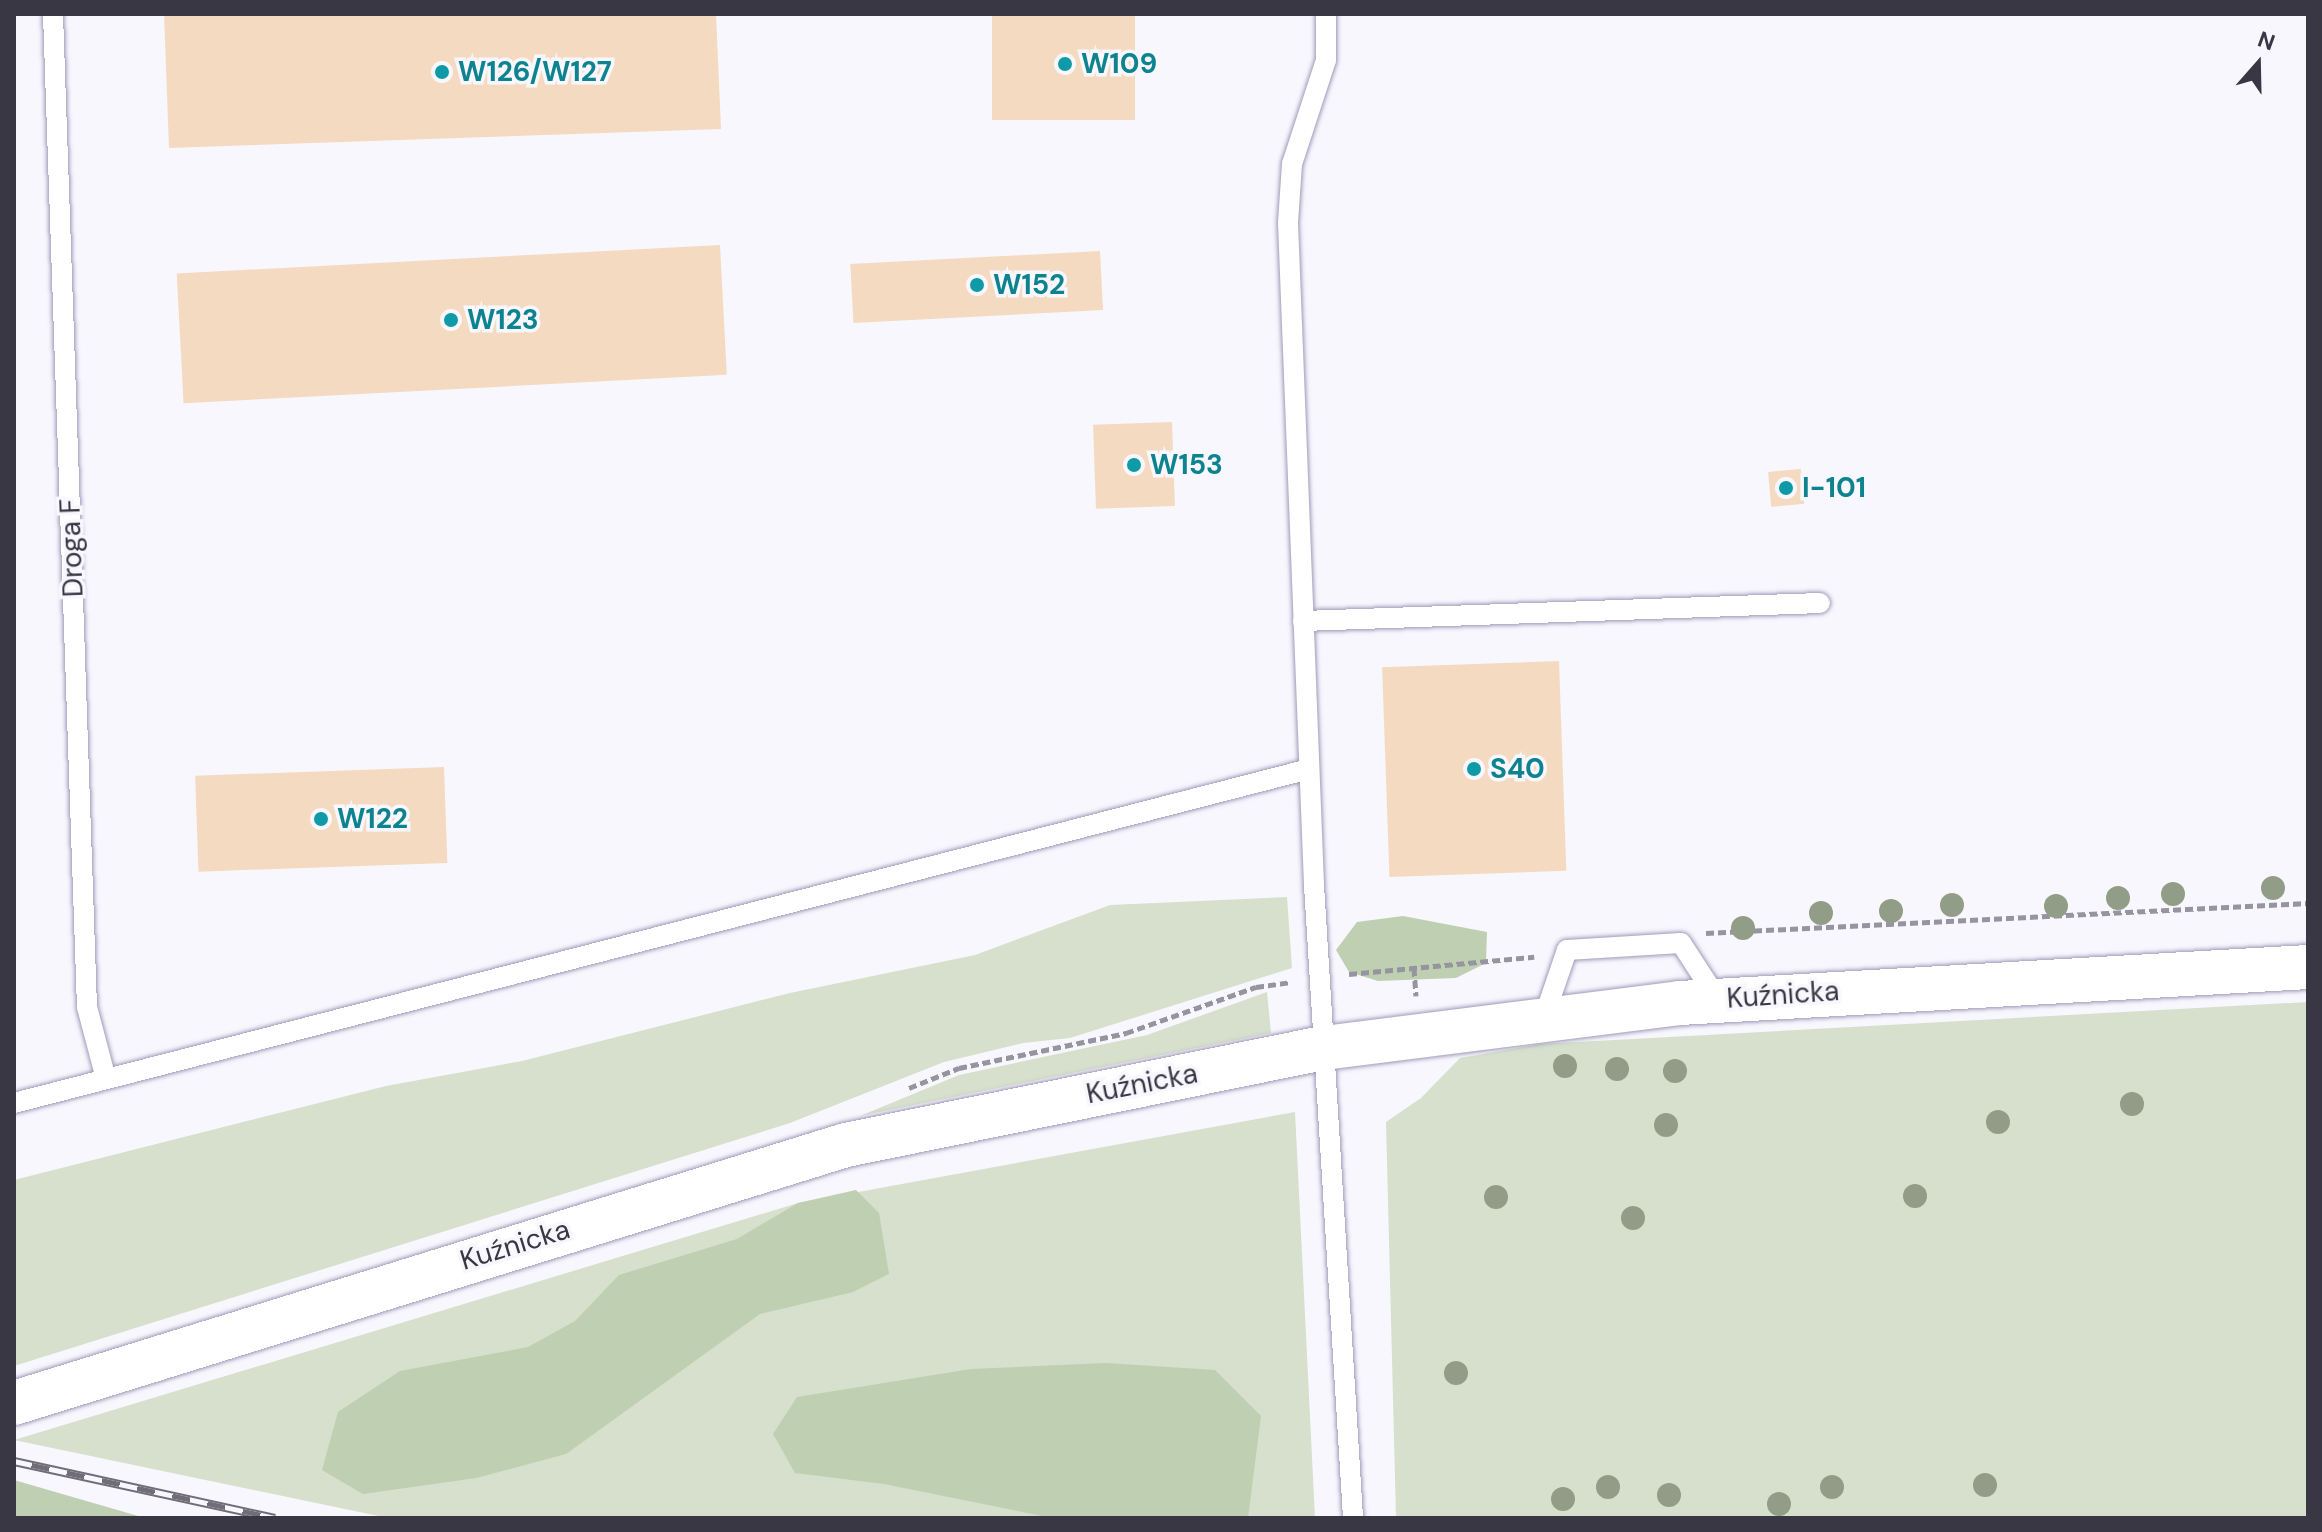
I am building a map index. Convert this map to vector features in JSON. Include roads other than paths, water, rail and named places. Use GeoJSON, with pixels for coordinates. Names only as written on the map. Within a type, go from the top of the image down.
{"type":"FeatureCollection","features":[{"type":"Feature","properties":{"kind":"street","name":"Kuźnicka"},"geometry":{"type":"LineString","coordinates":[[29,1398],[846,1145],[1324,1048],[1718,1000],[2308,967]]}},
{"type":"Feature","properties":{"kind":"lane","name":"Droga F"},"geometry":{"type":"LineString","coordinates":[[53,14],[87,1007],[106,1079]]}},
{"type":"Feature","properties":{"kind":"lane"},"geometry":{"type":"LineString","coordinates":[[1326,14],[1326,60],[1292,164],[1288,223],[1309,769],[1353,1518]]}},
{"type":"Feature","properties":{"kind":"lane"},"geometry":{"type":"LineString","coordinates":[[1303,621],[1820,603]]}},
{"type":"Feature","properties":{"kind":"lane"},"geometry":{"type":"LineString","coordinates":[[14,1103],[1309,769]]}},
{"type":"Feature","properties":{"kind":"lane"},"geometry":{"type":"LineString","coordinates":[[1543,1020],[1567,950],[1681,943],[1718,1000]]}},
{"type":"Feature","properties":{"kind":"railway"},"geometry":{"type":"LineString","coordinates":[[14,1461],[275,1518]]}},
{"type":"Feature","properties":{"kind":"place","name":"W109"},"geometry":{"type":"Point","coordinates":[1065,64]}},
{"type":"Feature","properties":{"kind":"place","name":"W126/W127"},"geometry":{"type":"Point","coordinates":[442,72]}},
{"type":"Feature","properties":{"kind":"place","name":"W152"},"geometry":{"type":"Point","coordinates":[977,285]}},
{"type":"Feature","properties":{"kind":"place","name":"W123"},"geometry":{"type":"Point","coordinates":[451,320]}},
{"type":"Feature","properties":{"kind":"place","name":"W153"},"geometry":{"type":"Point","coordinates":[1134,465]}},
{"type":"Feature","properties":{"kind":"place","name":"I-101"},"geometry":{"type":"Point","coordinates":[1786,488]}},
{"type":"Feature","properties":{"kind":"place","name":"S40"},"geometry":{"type":"Point","coordinates":[1474,769]}},
{"type":"Feature","properties":{"kind":"place","name":"W122"},"geometry":{"type":"Point","coordinates":[321,819]}}]}
